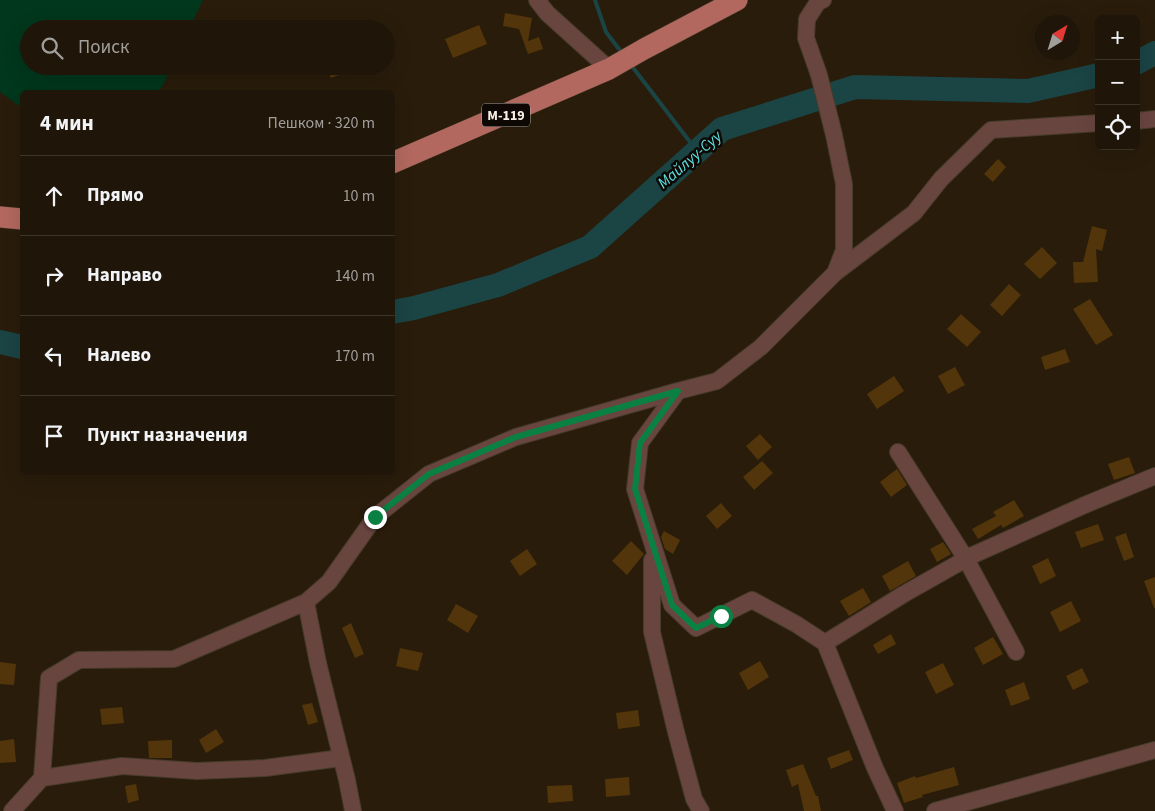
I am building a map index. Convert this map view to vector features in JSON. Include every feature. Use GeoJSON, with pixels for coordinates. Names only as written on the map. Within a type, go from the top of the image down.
{"type":"FeatureCollection","features":[{"type":"Feature","properties":{"kind":"main road","name":"М-119"},"geometry":{"type":"LineString","coordinates":[[395,162],[614,66],[737,0]]}},
{"type":"Feature","properties":{"kind":"main road"},"geometry":{"type":"LineString","coordinates":[[0,217],[20,219]]}},
{"type":"Feature","properties":{"kind":"street"},"geometry":{"type":"LineString","coordinates":[[538,0],[547,13],[614,66]]}},
{"type":"Feature","properties":{"kind":"street"},"geometry":{"type":"LineString","coordinates":[[822,0],[818,2],[807,19],[806,38],[819,75],[844,184],[844,250],[835,273]]}},
{"type":"Feature","properties":{"kind":"street"},"geometry":{"type":"LineString","coordinates":[[1140,121],[1154,122]]}},
{"type":"Feature","properties":{"kind":"street"},"geometry":{"type":"LineString","coordinates":[[12,811],[42,778],[48,678],[79,660],[174,659],[306,602],[329,582],[375,517],[429,474],[516,437],[717,381],[761,347],[835,273],[914,213],[941,179],[991,130],[1095,123]]}},
{"type":"Feature","properties":{"kind":"street"},"geometry":{"type":"LineString","coordinates":[[678,391],[640,443],[635,489],[672,605],[696,628],[752,600],[796,624],[825,643],[875,768],[895,811]]}},
{"type":"Feature","properties":{"kind":"street"},"geometry":{"type":"LineString","coordinates":[[898,452],[966,559],[1016,652]]}},
{"type":"Feature","properties":{"kind":"street"},"geometry":{"type":"LineString","coordinates":[[825,643],[904,594],[973,555],[1155,476]]}},
{"type":"Feature","properties":{"kind":"street"},"geometry":{"type":"LineString","coordinates":[[652,543],[652,632],[694,799],[701,811]]}},
{"type":"Feature","properties":{"kind":"street"},"geometry":{"type":"LineString","coordinates":[[306,602],[318,663],[353,811]]}},
{"type":"Feature","properties":{"kind":"street"},"geometry":{"type":"LineString","coordinates":[[935,811],[1155,750]]}},
{"type":"Feature","properties":{"kind":"street"},"geometry":{"type":"LineString","coordinates":[[42,778],[122,766],[198,771],[265,768],[341,758]]}},
{"type":"Feature","properties":{"kind":"green space"},"geometry":{"type":"Polygon","coordinates":[[[0,0],[203,0],[193,20],[20,20],[20,75],[168,75],[158,90],[20,90],[20,107],[0,92],[0,0]]]}},
{"type":"Feature","properties":{"kind":"building"},"geometry":{"type":"Polygon","coordinates":[[[505,13],[532,18],[528,41],[539,37],[543,49],[528,54],[519,29],[503,26],[505,13]]]}},
{"type":"Feature","properties":{"kind":"building"},"geometry":{"type":"Polygon","coordinates":[[[479,25],[487,44],[453,58],[445,39],[479,25]]]}},
{"type":"Feature","properties":{"kind":"building"},"geometry":{"type":"Polygon","coordinates":[[[998,159],[1006,167],[993,182],[984,174],[998,159]]]}},
{"type":"Feature","properties":{"kind":"building"},"geometry":{"type":"Polygon","coordinates":[[[1092,226],[1107,230],[1102,251],[1096,249],[1098,282],[1074,283],[1073,262],[1083,262],[1092,226]]]}},
{"type":"Feature","properties":{"kind":"building"},"geometry":{"type":"Polygon","coordinates":[[[1042,247],[1057,263],[1040,279],[1024,264],[1042,247]]]}},
{"type":"Feature","properties":{"kind":"building"},"geometry":{"type":"Polygon","coordinates":[[[1009,284],[1021,295],[1002,316],[990,305],[1009,284]]]}},
{"type":"Feature","properties":{"kind":"building"},"geometry":{"type":"Polygon","coordinates":[[[1090,299],[1113,335],[1096,345],[1073,309],[1090,299]]]}},
{"type":"Feature","properties":{"kind":"building"},"geometry":{"type":"Polygon","coordinates":[[[961,314],[981,332],[967,347],[947,329],[961,314]]]}},
{"type":"Feature","properties":{"kind":"building"},"geometry":{"type":"Polygon","coordinates":[[[1065,349],[1070,362],[1045,370],[1041,357],[1065,349]]]}},
{"type":"Feature","properties":{"kind":"building"},"geometry":{"type":"Polygon","coordinates":[[[955,367],[965,385],[948,394],[938,376],[955,367]]]}},
{"type":"Feature","properties":{"kind":"building"},"geometry":{"type":"Polygon","coordinates":[[[894,376],[904,391],[877,409],[867,394],[894,376]]]}},
{"type":"Feature","properties":{"kind":"building"},"geometry":{"type":"Polygon","coordinates":[[[760,434],[772,447],[758,460],[746,446],[760,434]]]}},
{"type":"Feature","properties":{"kind":"building"},"geometry":{"type":"Polygon","coordinates":[[[1129,457],[1135,473],[1114,480],[1108,464],[1129,457]]]}},
{"type":"Feature","properties":{"kind":"building"},"geometry":{"type":"Polygon","coordinates":[[[762,461],[773,473],[754,490],[743,477],[762,461]]]}},
{"type":"Feature","properties":{"kind":"building"},"geometry":{"type":"Polygon","coordinates":[[[897,469],[907,485],[891,497],[880,482],[897,469]]]}},
{"type":"Feature","properties":{"kind":"building"},"geometry":{"type":"Polygon","coordinates":[[[1014,500],[1024,516],[1003,528],[1001,525],[978,539],[972,529],[996,516],[993,512],[1014,500]]]}},
{"type":"Feature","properties":{"kind":"building"},"geometry":{"type":"Polygon","coordinates":[[[721,503],[732,516],[717,529],[706,516],[721,503]]]}},
{"type":"Feature","properties":{"kind":"building"},"geometry":{"type":"Polygon","coordinates":[[[1098,524],[1104,540],[1081,548],[1075,532],[1098,524]]]}},
{"type":"Feature","properties":{"kind":"building"},"geometry":{"type":"Polygon","coordinates":[[[664,531],[680,540],[673,554],[665,549],[661,537],[664,531]]]}},
{"type":"Feature","properties":{"kind":"building"},"geometry":{"type":"Polygon","coordinates":[[[1126,533],[1134,557],[1124,561],[1115,537],[1126,533]]]}},
{"type":"Feature","properties":{"kind":"building"},"geometry":{"type":"Polygon","coordinates":[[[631,541],[644,554],[627,575],[612,561],[631,541]]]}},
{"type":"Feature","properties":{"kind":"building"},"geometry":{"type":"Polygon","coordinates":[[[943,542],[951,554],[937,562],[930,549],[943,542]]]}},
{"type":"Feature","properties":{"kind":"building"},"geometry":{"type":"Polygon","coordinates":[[[527,549],[537,564],[520,576],[510,561],[527,549]]]}},
{"type":"Feature","properties":{"kind":"building"},"geometry":{"type":"Polygon","coordinates":[[[1048,558],[1056,576],[1040,584],[1032,566],[1048,558]]]}},
{"type":"Feature","properties":{"kind":"building"},"geometry":{"type":"Polygon","coordinates":[[[908,561],[916,576],[890,591],[882,576],[908,561]]]}},
{"type":"Feature","properties":{"kind":"building"},"geometry":{"type":"Polygon","coordinates":[[[1155,577],[1155,608],[1154,608],[1144,581],[1155,577]]]}},
{"type":"Feature","properties":{"kind":"building"},"geometry":{"type":"Polygon","coordinates":[[[863,588],[871,602],[849,616],[840,601],[863,588]]]}},
{"type":"Feature","properties":{"kind":"building"},"geometry":{"type":"Polygon","coordinates":[[[1071,601],[1081,621],[1060,632],[1050,612],[1071,601]]]}},
{"type":"Feature","properties":{"kind":"building"},"geometry":{"type":"Polygon","coordinates":[[[456,604],[478,616],[468,633],[447,620],[456,604]]]}},
{"type":"Feature","properties":{"kind":"building"},"geometry":{"type":"Polygon","coordinates":[[[351,623],[364,654],[355,658],[342,628],[351,623]]]}},
{"type":"Feature","properties":{"kind":"building"},"geometry":{"type":"Polygon","coordinates":[[[891,634],[896,644],[878,654],[873,645],[891,634]]]}},
{"type":"Feature","properties":{"kind":"building"},"geometry":{"type":"Polygon","coordinates":[[[993,637],[1003,654],[983,665],[974,648],[993,637]]]}},
{"type":"Feature","properties":{"kind":"building"},"geometry":{"type":"Polygon","coordinates":[[[400,648],[423,653],[418,671],[396,666],[400,648]]]}},
{"type":"Feature","properties":{"kind":"building"},"geometry":{"type":"Polygon","coordinates":[[[760,661],[769,677],[748,690],[739,673],[760,661]]]}},
{"type":"Feature","properties":{"kind":"building"},"geometry":{"type":"Polygon","coordinates":[[[0,662],[16,664],[14,685],[0,684],[0,662]]]}},
{"type":"Feature","properties":{"kind":"building"},"geometry":{"type":"Polygon","coordinates":[[[943,663],[954,685],[936,694],[925,672],[943,663]]]}},
{"type":"Feature","properties":{"kind":"building"},"geometry":{"type":"Polygon","coordinates":[[[1082,668],[1089,682],[1073,690],[1066,676],[1082,668]]]}},
{"type":"Feature","properties":{"kind":"building"},"geometry":{"type":"Polygon","coordinates":[[[1024,682],[1030,699],[1011,706],[1005,690],[1024,682]]]}},
{"type":"Feature","properties":{"kind":"building"},"geometry":{"type":"Polygon","coordinates":[[[312,703],[318,722],[308,725],[302,705],[312,703]]]}},
{"type":"Feature","properties":{"kind":"building"},"geometry":{"type":"Polygon","coordinates":[[[122,707],[124,723],[102,725],[100,709],[122,707]]]}},
{"type":"Feature","properties":{"kind":"building"},"geometry":{"type":"Polygon","coordinates":[[[638,710],[640,726],[618,729],[616,713],[638,710]]]}},
{"type":"Feature","properties":{"kind":"building"},"geometry":{"type":"Polygon","coordinates":[[[216,729],[224,742],[206,753],[199,740],[216,729]]]}},
{"type":"Feature","properties":{"kind":"building"},"geometry":{"type":"Polygon","coordinates":[[[14,739],[16,762],[0,763],[0,741],[14,739]]]}},
{"type":"Feature","properties":{"kind":"building"},"geometry":{"type":"Polygon","coordinates":[[[172,740],[172,758],[149,758],[148,741],[172,740]]]}},
{"type":"Feature","properties":{"kind":"building"},"geometry":{"type":"Polygon","coordinates":[[[849,750],[853,760],[831,769],[827,758],[849,750]]]}},
{"type":"Feature","properties":{"kind":"building"},"geometry":{"type":"Polygon","coordinates":[[[803,764],[816,796],[818,796],[821,811],[804,811],[798,784],[792,787],[786,770],[803,764]]]}},
{"type":"Feature","properties":{"kind":"building"},"geometry":{"type":"Polygon","coordinates":[[[954,767],[959,785],[922,795],[923,797],[904,803],[897,783],[915,776],[916,778],[954,767]]]}},
{"type":"Feature","properties":{"kind":"building"},"geometry":{"type":"Polygon","coordinates":[[[629,777],[630,795],[606,797],[605,779],[629,777]]]}},
{"type":"Feature","properties":{"kind":"building"},"geometry":{"type":"Polygon","coordinates":[[[136,784],[139,800],[128,803],[125,786],[136,784]]]}},
{"type":"Feature","properties":{"kind":"building"},"geometry":{"type":"Polygon","coordinates":[[[572,785],[573,801],[548,803],[547,786],[572,785]]]}},
{"type":"Feature","properties":{"kind":"waterway"},"geometry":{"type":"LineString","coordinates":[[595,0],[606,32],[622,53]]}},
{"type":"Feature","properties":{"kind":"waterway","name":"Майлуу-Суу"},"geometry":{"type":"LineString","coordinates":[[1140,61],[1155,53]]}},
{"type":"Feature","properties":{"kind":"waterway"},"geometry":{"type":"LineString","coordinates":[[631,65],[697,151]]}},
{"type":"Feature","properties":{"kind":"waterway","name":"Майлуу-Суу"},"geometry":{"type":"LineString","coordinates":[[395,311],[498,285],[590,247],[722,129],[855,87],[1028,91],[1095,76]]}},
{"type":"Feature","properties":{"kind":"waterway","name":"Майлуу-Суу"},"geometry":{"type":"LineString","coordinates":[[0,342],[20,347]]}},
{"type":"Feature","properties":{"kind":"route"},"geometry":{"type":"LineString","coordinates":[[375,517],[429,474],[516,437],[678,391],[640,443],[635,489],[672,605],[696,628],[721,616]]}}]}
